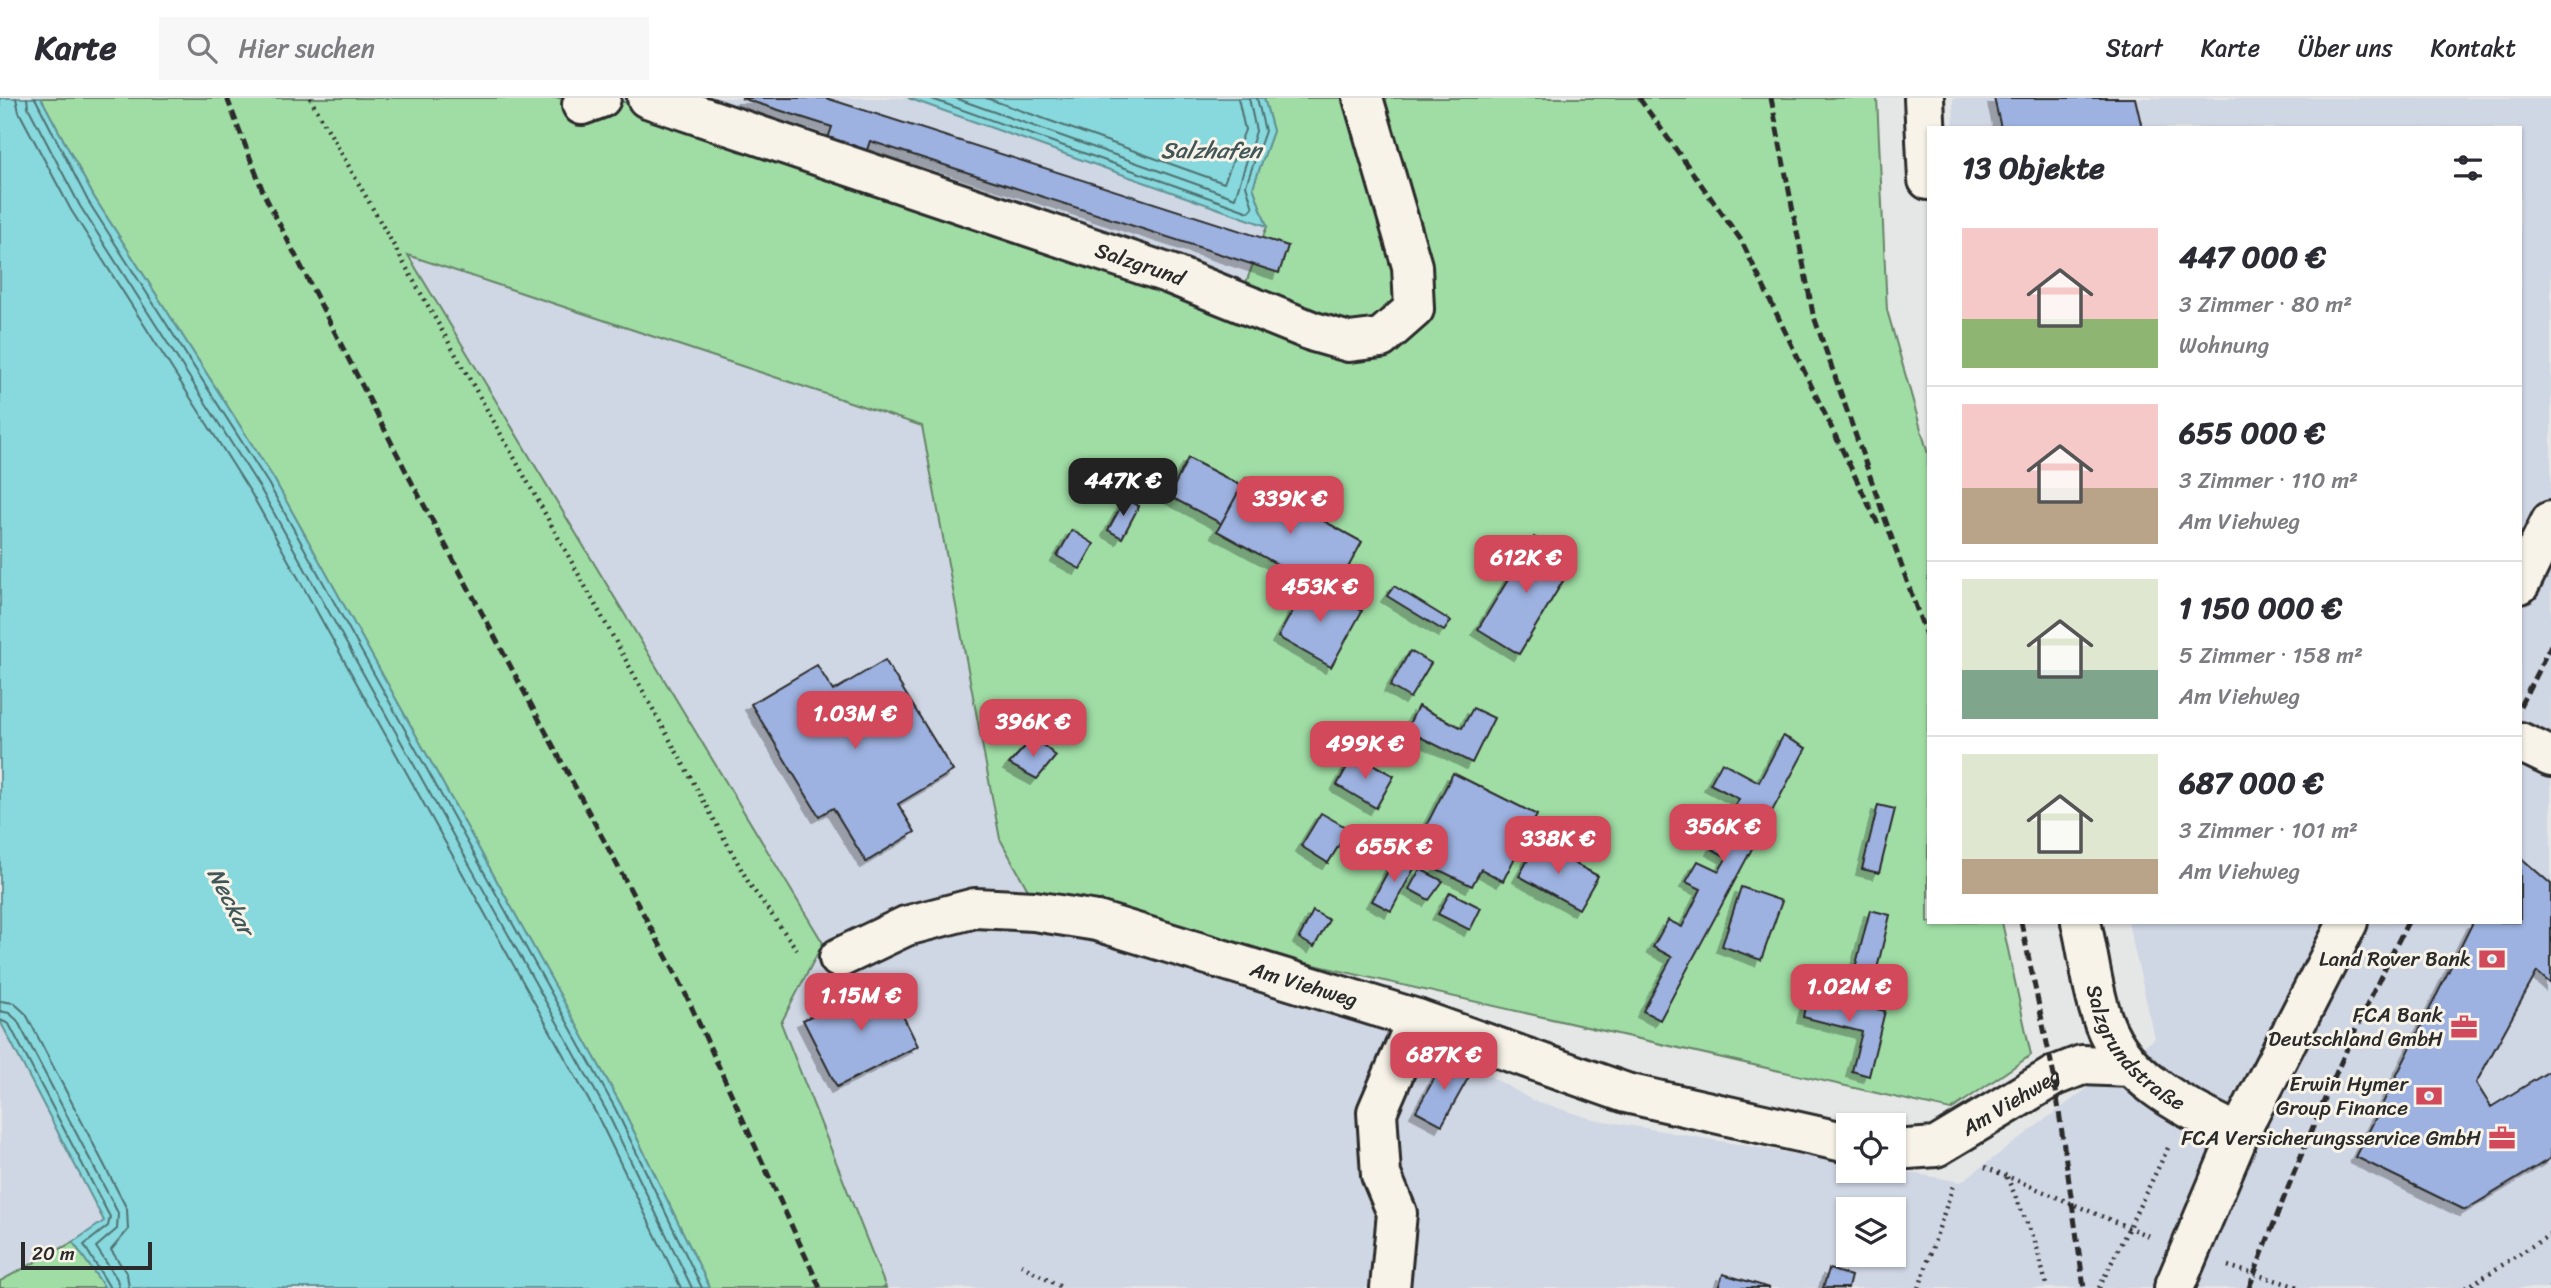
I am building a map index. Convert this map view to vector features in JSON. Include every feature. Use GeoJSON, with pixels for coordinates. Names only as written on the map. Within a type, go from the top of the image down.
{"type":"FeatureCollection","features":[{"type":"Feature","properties":{"kind":"street","name":"Salzgrund"},"geometry":{"type":"LineString","coordinates":[[647,98],[1170,274],[1314,332],[1349,342],[1381,338],[1414,309],[1412,266],[1363,98]]}},
{"type":"Feature","properties":{"kind":"street"},"geometry":{"type":"LineString","coordinates":[[1924,98],[1927,160]]}},
{"type":"Feature","properties":{"kind":"street"},"geometry":{"type":"LineString","coordinates":[[2522,580],[2551,521]]}},
{"type":"Feature","properties":{"kind":"street"},"geometry":{"type":"LineString","coordinates":[[2522,743],[2551,757]]}},
{"type":"Feature","properties":{"kind":"street","name":"Am Viehweg"},"geometry":{"type":"LineString","coordinates":[[839,958],[906,926],[975,908],[1034,911],[1097,921],[1417,1019],[1626,1093],[1836,1140]]}},
{"type":"Feature","properties":{"kind":"street","name":"Salzgrundstraße"},"geometry":{"type":"LineString","coordinates":[[2081,924],[2104,1024],[2132,1067],[2188,1109],[2239,1134]]}},
{"type":"Feature","properties":{"kind":"street"},"geometry":{"type":"LineString","coordinates":[[2174,1288],[2239,1134],[2347,924]]}},
{"type":"Feature","properties":{"kind":"street"},"geometry":{"type":"LineString","coordinates":[[1390,1288],[1397,1213],[1381,1175],[1377,1112],[1417,1019]]}},
{"type":"Feature","properties":{"kind":"street","name":"Am Viehweg"},"geometry":{"type":"LineString","coordinates":[[1906,1151],[1949,1153],[2054,1076],[2082,1065],[2132,1067]]}},
{"type":"Feature","properties":{"kind":"path"},"geometry":{"type":"LineString","coordinates":[[310,98],[511,452],[750,885],[797,951],[816,959],[839,958]]}},
{"type":"Feature","properties":{"kind":"path"},"geometry":{"type":"LineString","coordinates":[[2099,1288],[2188,1109]]}},
{"type":"Feature","properties":{"kind":"path"},"geometry":{"type":"LineString","coordinates":[[1919,1288],[1949,1153],[2189,1254],[2299,1288]]}},
{"type":"Feature","properties":{"kind":"path"},"geometry":{"type":"LineString","coordinates":[[2007,1176],[2036,1244],[2046,1288]]}},
{"type":"Feature","properties":{"kind":"path"},"geometry":{"type":"LineString","coordinates":[[2466,1288],[2551,1234]]}},
{"type":"Feature","properties":{"kind":"path"},"geometry":{"type":"LineString","coordinates":[[1021,1265],[1063,1288]]}},
{"type":"Feature","properties":{"kind":"shaded area"},"geometry":{"type":"Polygon","coordinates":[[[333,98],[1383,98],[1167,963],[1370,1008],[1532,1100],[1592,1119],[1836,1161],[1836,1183],[1906,1183],[1906,1172],[1961,1182],[2155,1038],[2128,924],[2522,924],[2522,126],[1954,126],[1953,98],[2551,98],[2551,1288],[886,1288],[781,1023],[823,943],[407,254],[333,98]]]}},
{"type":"Feature","properties":{"kind":"shaded area"},"geometry":{"type":"Polygon","coordinates":[[[0,1021],[104,1221],[73,1242],[0,1281],[0,1021]]]}},
{"type":"Feature","properties":{"kind":"green space"},"geometry":{"type":"Polygon","coordinates":[[[41,98],[611,98],[1243,291],[1267,226],[1253,187],[1273,131],[1264,98],[1877,98],[1887,310],[1927,450],[1927,924],[2002,924],[2031,1055],[1951,1110],[1034,901],[1000,839],[922,426],[408,255],[823,943],[781,1023],[886,1288],[710,1288],[621,1105],[274,479],[94,197],[41,98]]]}},
{"type":"Feature","properties":{"kind":"green space"},"geometry":{"type":"Polygon","coordinates":[[[73,1242],[105,1288],[0,1288],[0,1281],[73,1242]]]}},
{"type":"Feature","properties":{"kind":"water","name":"Neckar"},"geometry":{"type":"Polygon","coordinates":[[[0,98],[41,98],[94,197],[274,479],[621,1105],[710,1288],[105,1288],[73,1242],[104,1221],[0,1021],[0,98]]]}},
{"type":"Feature","properties":{"kind":"water","name":"Salzhafen"},"geometry":{"type":"Polygon","coordinates":[[[908,98],[1264,98],[1273,131],[1253,187],[1267,226],[908,98]]]}},
{"type":"Feature","properties":{"kind":"building"},"geometry":{"type":"Polygon","coordinates":[[[741,98],[826,98],[1288,246],[1279,273],[870,141],[865,156],[826,144],[832,127],[741,98]]]}},
{"type":"Feature","properties":{"kind":"building"},"geometry":{"type":"Polygon","coordinates":[[[1994,98],[2135,98],[2142,126],[2001,126],[1994,98]]]}},
{"type":"Feature","properties":{"kind":"building"},"geometry":{"type":"Polygon","coordinates":[[[1188,458],[1242,486],[1222,524],[1169,496],[1188,458]]]}},
{"type":"Feature","properties":{"kind":"building"},"geometry":{"type":"Polygon","coordinates":[[[1246,478],[1362,542],[1333,595],[1217,531],[1246,478]]]}},
{"type":"Feature","properties":{"kind":"building"},"geometry":{"type":"Polygon","coordinates":[[[1125,499],[1139,506],[1122,538],[1108,530],[1125,499]]]}},
{"type":"Feature","properties":{"kind":"building"},"geometry":{"type":"Polygon","coordinates":[[[1072,530],[1094,544],[1080,569],[1057,556],[1072,530]]]}},
{"type":"Feature","properties":{"kind":"building"},"geometry":{"type":"Polygon","coordinates":[[[1534,537],[1575,561],[1519,654],[1478,629],[1534,537]]]}},
{"type":"Feature","properties":{"kind":"building"},"geometry":{"type":"Polygon","coordinates":[[[1309,581],[1362,611],[1331,667],[1278,637],[1309,581]]]}},
{"type":"Feature","properties":{"kind":"building"},"geometry":{"type":"Polygon","coordinates":[[[1394,586],[1451,621],[1444,631],[1387,596],[1394,586]]]}},
{"type":"Feature","properties":{"kind":"building"},"geometry":{"type":"Polygon","coordinates":[[[1410,651],[1431,663],[1410,698],[1390,686],[1410,651]]]}},
{"type":"Feature","properties":{"kind":"building"},"geometry":{"type":"Polygon","coordinates":[[[885,660],[953,771],[898,804],[915,832],[866,862],[833,808],[819,816],[751,704],[817,665],[833,691],[885,660]]]}},
{"type":"Feature","properties":{"kind":"building"},"geometry":{"type":"Polygon","coordinates":[[[1418,706],[1462,728],[1473,708],[1494,718],[1472,763],[1406,730],[1418,706]]]}},
{"type":"Feature","properties":{"kind":"building"},"geometry":{"type":"Polygon","coordinates":[[[1783,736],[1806,748],[1660,1020],[1643,1011],[1672,957],[1653,947],[1668,920],[1682,927],[1701,889],[1686,882],[1698,861],[1719,871],[1727,857],[1712,849],[1739,799],[1710,784],[1722,762],[1759,782],[1783,736]]]}},
{"type":"Feature","properties":{"kind":"building"},"geometry":{"type":"Polygon","coordinates":[[[1034,737],[1056,756],[1037,779],[1009,764],[1034,737]]]}},
{"type":"Feature","properties":{"kind":"building"},"geometry":{"type":"Polygon","coordinates":[[[1354,754],[1394,776],[1376,808],[1337,785],[1354,754]]]}},
{"type":"Feature","properties":{"kind":"building"},"geometry":{"type":"Polygon","coordinates":[[[1453,773],[1537,815],[1503,881],[1481,869],[1472,886],[1437,869],[1447,849],[1421,836],[1453,773]]]}},
{"type":"Feature","properties":{"kind":"building"},"geometry":{"type":"Polygon","coordinates":[[[1878,805],[1895,809],[1879,873],[1862,869],[1878,805]]]}},
{"type":"Feature","properties":{"kind":"building"},"geometry":{"type":"Polygon","coordinates":[[[1321,813],[1349,829],[1328,863],[1301,846],[1321,813]]]}},
{"type":"Feature","properties":{"kind":"building"},"geometry":{"type":"Polygon","coordinates":[[[1537,843],[1598,876],[1579,909],[1519,876],[1537,843]]]}},
{"type":"Feature","properties":{"kind":"building"},"geometry":{"type":"Polygon","coordinates":[[[1396,856],[1415,867],[1391,911],[1372,901],[1396,856]]]}},
{"type":"Feature","properties":{"kind":"building","name":"FCA Bank Deutschland GmbH"},"geometry":{"type":"Polygon","coordinates":[[[2522,859],[2551,884],[2551,984],[2537,972],[2476,1083],[2491,1107],[2551,1070],[2551,1158],[2465,1210],[2356,1157],[2472,924],[2522,924],[2522,859]]]}},
{"type":"Feature","properties":{"kind":"building"},"geometry":{"type":"Polygon","coordinates":[[[1420,869],[1443,881],[1429,900],[1409,889],[1420,869]]]}},
{"type":"Feature","properties":{"kind":"building"},"geometry":{"type":"Polygon","coordinates":[[[1741,887],[1782,901],[1761,960],[1722,946],[1741,887]]]}},
{"type":"Feature","properties":{"kind":"building"},"geometry":{"type":"Polygon","coordinates":[[[1450,892],[1481,908],[1470,930],[1438,914],[1450,892]]]}},
{"type":"Feature","properties":{"kind":"building"},"geometry":{"type":"Polygon","coordinates":[[[1870,910],[1890,915],[1875,977],[1854,972],[1870,910]]]}},
{"type":"Feature","properties":{"kind":"building"},"geometry":{"type":"Polygon","coordinates":[[[1313,911],[1329,920],[1314,947],[1299,938],[1313,911]]]}},
{"type":"Feature","properties":{"kind":"building"},"geometry":{"type":"Polygon","coordinates":[[[885,980],[918,1046],[837,1087],[803,1020],[885,980]]]}},
{"type":"Feature","properties":{"kind":"building"},"geometry":{"type":"Polygon","coordinates":[[[1808,992],[1885,1011],[1869,1076],[1852,1071],[1862,1032],[1803,1017],[1808,992]]]}},
{"type":"Feature","properties":{"kind":"building"},"geometry":{"type":"Polygon","coordinates":[[[1445,1059],[1471,1073],[1442,1125],[1416,1111],[1445,1059]]]}},
{"type":"Feature","properties":{"kind":"building"},"geometry":{"type":"Polygon","coordinates":[[[1829,1269],[1851,1276],[1848,1288],[1823,1288],[1829,1269]]]}},
{"type":"Feature","properties":{"kind":"building"},"geometry":{"type":"Polygon","coordinates":[[[1723,1274],[1770,1288],[1718,1288],[1723,1274]]]}},
{"type":"Feature","properties":{"kind":"railway"},"geometry":{"type":"LineString","coordinates":[[227,98],[264,194],[410,479],[681,984],[820,1288]]}},
{"type":"Feature","properties":{"kind":"railway"},"geometry":{"type":"LineString","coordinates":[[1639,98],[1741,240],[1878,524]]}},
{"type":"Feature","properties":{"kind":"railway"},"geometry":{"type":"LineString","coordinates":[[1771,98],[1813,314],[1927,638]]}},
{"type":"Feature","properties":{"kind":"railway"},"geometry":{"type":"LineString","coordinates":[[2522,702],[2551,645]]}},
{"type":"Feature","properties":{"kind":"railway"},"geometry":{"type":"LineString","coordinates":[[2021,924],[2054,1076],[2084,1288]]}},
{"type":"Feature","properties":{"kind":"railway"},"geometry":{"type":"LineString","coordinates":[[2249,1288],[2323,1103],[2407,924]]}},
{"type":"Feature","properties":{"kind":"place","name":"Land Rover Bank"},"geometry":{"type":"Point","coordinates":[2492,959]}},
{"type":"Feature","properties":{"kind":"place","name":"FCA Bank Deutschland GmbH"},"geometry":{"type":"Point","coordinates":[2464,1027]}},
{"type":"Feature","properties":{"kind":"place","name":"Erwin Hymer Group Finance"},"geometry":{"type":"Point","coordinates":[2429,1096]}},
{"type":"Feature","properties":{"kind":"place","name":"FCA Versicherungsservice GmbH"},"geometry":{"type":"Point","coordinates":[2502,1138]}}]}
